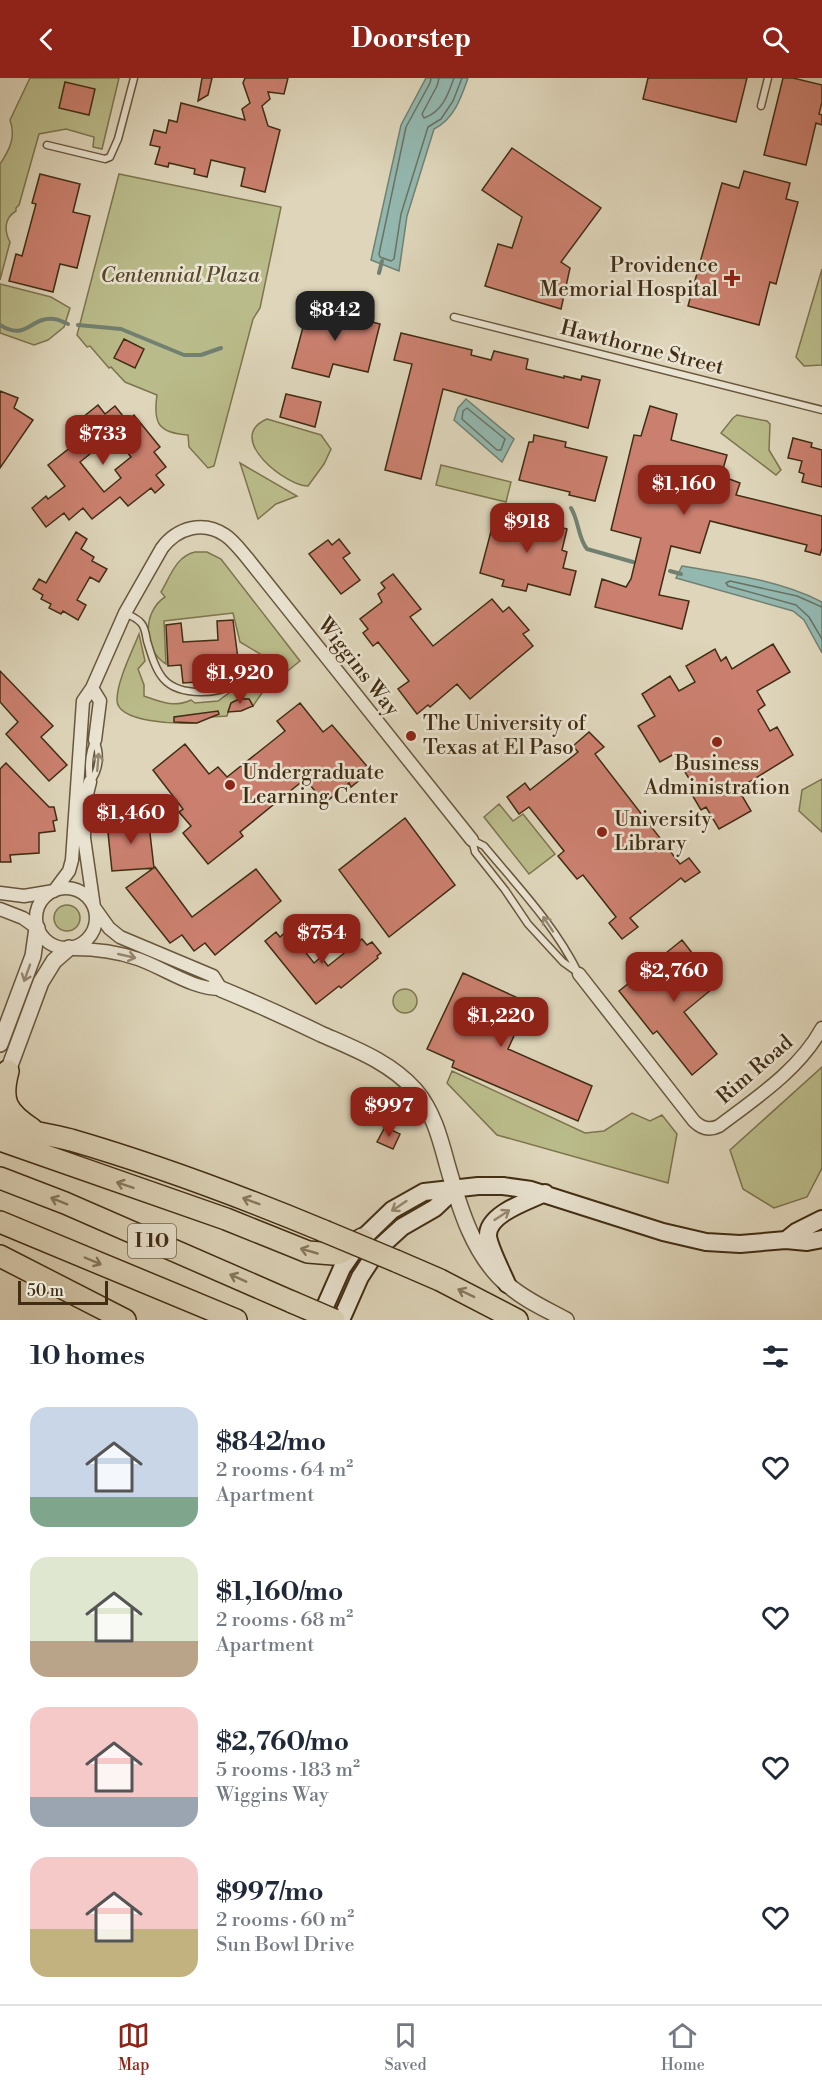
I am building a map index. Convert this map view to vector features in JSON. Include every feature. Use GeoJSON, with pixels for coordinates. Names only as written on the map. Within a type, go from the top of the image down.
{"type":"FeatureCollection","features":[{"type":"Feature","properties":{"kind":"highway"},"geometry":{"type":"LineString","coordinates":[[8,1071],[4,1095],[6,1103],[20,1121],[37,1133]]}},
{"type":"Feature","properties":{"kind":"highway"},"geometry":{"type":"LineString","coordinates":[[0,1124],[69,1140],[238,1196],[440,1280],[518,1320]]}},
{"type":"Feature","properties":{"kind":"highway"},"geometry":{"type":"LineString","coordinates":[[0,1140],[226,1219],[308,1252],[333,1254],[362,1239]]}},
{"type":"Feature","properties":{"kind":"highway","name":"I 10"},"geometry":{"type":"LineString","coordinates":[[6,1180],[65,1203],[334,1320]]}},
{"type":"Feature","properties":{"kind":"highway","name":"I 10"},"geometry":{"type":"LineString","coordinates":[[0,1222],[236,1320]]}},
{"type":"Feature","properties":{"kind":"highway"},"geometry":{"type":"LineString","coordinates":[[0,1256],[125,1320]]}},
{"type":"Feature","properties":{"kind":"main road"},"geometry":{"type":"LineString","coordinates":[[320,1320],[342,1269],[362,1239],[382,1218],[424,1192],[478,1186],[503,1186],[545,1193],[663,1232],[696,1240],[762,1244],[786,1240],[799,1242],[822,1239]]}},
{"type":"Feature","properties":{"kind":"main road"},"geometry":{"type":"LineString","coordinates":[[341,1320],[360,1277],[379,1248],[402,1227],[435,1208],[454,1190]]}},
{"type":"Feature","properties":{"kind":"main road"},"geometry":{"type":"LineString","coordinates":[[507,1284],[490,1244],[489,1229],[494,1220],[503,1213],[545,1193]]}},
{"type":"Feature","properties":{"kind":"main road"},"geometry":{"type":"LineString","coordinates":[[786,1240],[796,1232],[822,1219]]}},
{"type":"Feature","properties":{"kind":"street","name":"Wiggins Way"},"geometry":{"type":"LineString","coordinates":[[125,613],[167,541],[180,531],[207,527],[226,536],[248,559],[472,840]]}},
{"type":"Feature","properties":{"kind":"street"},"geometry":{"type":"LineString","coordinates":[[0,1044],[33,956],[39,906],[69,871],[72,860],[83,701],[92,688],[125,613]]}},
{"type":"Feature","properties":{"kind":"street"},"geometry":{"type":"LineString","coordinates":[[92,688],[100,702],[95,741]]}},
{"type":"Feature","properties":{"kind":"street"},"geometry":{"type":"LineString","coordinates":[[8,1071],[40,982],[54,961],[69,948],[85,942],[93,932],[96,919],[83,830],[85,802],[90,782]]}},
{"type":"Feature","properties":{"kind":"street"},"geometry":{"type":"LineString","coordinates":[[0,893],[24,896],[66,888],[80,891],[120,937],[213,976],[221,989]]}},
{"type":"Feature","properties":{"kind":"street"},"geometry":{"type":"LineString","coordinates":[[0,909],[23,918],[37,928],[48,942],[60,948],[124,955],[207,989],[221,989],[378,1060],[401,1076],[416,1091],[433,1118],[454,1190],[480,1251],[493,1271],[532,1302],[566,1320]]}},
{"type":"Feature","properties":{"kind":"street","name":"Wiggins Way"},"geometry":{"type":"LineString","coordinates":[[579,974],[694,1121],[704,1128]]}},
{"type":"Feature","properties":{"kind":"street","name":"Rim Road"},"geometry":{"type":"LineString","coordinates":[[704,1128],[712,1129],[718,1126],[791,1069],[811,1046],[822,1028]]}},
{"type":"Feature","properties":{"kind":"lane"},"geometry":{"type":"LineString","coordinates":[[47,146],[105,159],[110,157],[118,139],[134,78]]}},
{"type":"Feature","properties":{"kind":"lane"},"geometry":{"type":"LineString","coordinates":[[761,106],[768,78]]}},
{"type":"Feature","properties":{"kind":"lane","name":"Hawthorne Street"},"geometry":{"type":"LineString","coordinates":[[454,317],[822,410]]}},
{"type":"Feature","properties":{"kind":"lane"},"geometry":{"type":"LineString","coordinates":[[125,613],[143,625],[154,662],[164,681],[172,687],[187,692],[211,692],[230,687],[253,666]]}},
{"type":"Feature","properties":{"kind":"lane"},"geometry":{"type":"LineString","coordinates":[[81,726],[98,726]]}},
{"type":"Feature","properties":{"kind":"lane"},"geometry":{"type":"LineString","coordinates":[[90,782],[97,774],[99,750],[95,741]]}},
{"type":"Feature","properties":{"kind":"lane","name":"Wiggins Way"},"geometry":{"type":"LineString","coordinates":[[472,840],[475,852],[528,924],[563,962],[579,974]]}},
{"type":"Feature","properties":{"kind":"lane","name":"Wiggins Way"},"geometry":{"type":"LineString","coordinates":[[472,840],[484,846],[537,906],[570,956],[579,974]]}},
{"type":"Feature","properties":{"kind":"green space"},"geometry":{"type":"Polygon","coordinates":[[[30,78],[119,78],[102,149],[93,147],[94,137],[66,129],[39,134],[19,205],[7,221],[6,229],[10,242],[0,280],[0,164],[11,143],[10,120],[30,78]]]}},
{"type":"Feature","properties":{"kind":"green space","name":"Centennial Plaza"},"geometry":{"type":"Polygon","coordinates":[[[119,174],[281,207],[260,308],[253,319],[214,466],[208,468],[189,447],[188,435],[170,432],[160,425],[156,413],[157,395],[125,382],[77,335],[119,174]]]}},
{"type":"Feature","properties":{"kind":"green space"},"geometry":{"type":"Polygon","coordinates":[[[822,269],[822,365],[804,366],[796,357],[822,269]]]}},
{"type":"Feature","properties":{"kind":"green space"},"geometry":{"type":"Polygon","coordinates":[[[0,284],[51,297],[70,308],[64,327],[48,340],[34,345],[0,333],[0,284]]]}},
{"type":"Feature","properties":{"kind":"green space"},"geometry":{"type":"Polygon","coordinates":[[[737,415],[767,421],[770,424],[769,450],[781,470],[776,475],[721,433],[737,415]]]}},
{"type":"Feature","properties":{"kind":"green space"},"geometry":{"type":"Polygon","coordinates":[[[267,419],[321,435],[331,449],[324,464],[308,486],[287,479],[264,460],[255,449],[252,438],[255,427],[267,419]]]}},
{"type":"Feature","properties":{"kind":"green space"},"geometry":{"type":"Polygon","coordinates":[[[240,463],[297,496],[276,504],[258,519],[240,463]]]}},
{"type":"Feature","properties":{"kind":"green space"},"geometry":{"type":"Polygon","coordinates":[[[441,465],[511,482],[506,502],[436,485],[441,465]]]}},
{"type":"Feature","properties":{"kind":"green space"},"geometry":{"type":"Polygon","coordinates":[[[207,552],[221,559],[300,661],[264,690],[253,706],[249,699],[239,699],[231,703],[227,716],[209,717],[199,722],[187,723],[137,718],[120,708],[117,700],[122,676],[139,634],[145,661],[138,669],[144,685],[144,696],[168,703],[179,704],[191,700],[195,703],[218,701],[272,661],[240,642],[233,613],[164,621],[166,664],[158,658],[153,650],[148,631],[152,612],[165,597],[161,592],[178,562],[188,554],[207,552]]]}},
{"type":"Feature","properties":{"kind":"green space"},"geometry":{"type":"Polygon","coordinates":[[[822,779],[822,832],[799,811],[802,790],[822,779]]]}},
{"type":"Feature","properties":{"kind":"green space"},"geometry":{"type":"Polygon","coordinates":[[[499,804],[513,821],[523,814],[555,854],[529,874],[484,817],[499,804]]]}},
{"type":"Feature","properties":{"kind":"green space"},"geometry":{"type":"Polygon","coordinates":[[[67,905],[76,909],[80,918],[76,927],[67,931],[58,927],[54,918],[58,909],[67,905]]]}},
{"type":"Feature","properties":{"kind":"green space"},"geometry":{"type":"Polygon","coordinates":[[[405,989],[410,990],[416,996],[416,1006],[410,1012],[405,1013],[400,1012],[394,1006],[393,1001],[394,996],[400,990],[405,989]]]}},
{"type":"Feature","properties":{"kind":"green space"},"geometry":{"type":"Polygon","coordinates":[[[822,1067],[822,1168],[807,1197],[774,1208],[743,1189],[730,1150],[822,1067]]]}},
{"type":"Feature","properties":{"kind":"green space"},"geometry":{"type":"Polygon","coordinates":[[[452,1071],[585,1133],[604,1131],[632,1113],[650,1121],[662,1115],[677,1134],[668,1183],[497,1135],[447,1083],[452,1071]]]}},
{"type":"Feature","properties":{"kind":"water"},"geometry":{"type":"Polygon","coordinates":[[[426,78],[468,78],[452,114],[434,129],[407,216],[399,271],[371,260],[401,125],[426,78]]]}},
{"type":"Feature","properties":{"kind":"water"},"geometry":{"type":"Polygon","coordinates":[[[466,399],[514,439],[502,462],[454,420],[458,408],[466,399]]]}},
{"type":"Feature","properties":{"kind":"water"},"geometry":{"type":"Polygon","coordinates":[[[682,566],[771,583],[806,594],[822,602],[822,653],[804,620],[793,611],[676,578],[682,566]]]}},
{"type":"Feature","properties":{"kind":"building"},"geometry":{"type":"Polygon","coordinates":[[[202,78],[212,78],[208,95],[198,101],[202,78]]]}},
{"type":"Feature","properties":{"kind":"building"},"geometry":{"type":"Polygon","coordinates":[[[245,78],[288,78],[284,94],[268,92],[270,99],[262,106],[268,126],[280,130],[265,192],[241,186],[245,168],[211,160],[207,177],[194,174],[195,169],[169,163],[168,167],[155,164],[160,147],[150,145],[154,130],[166,133],[169,120],[177,122],[181,103],[245,120],[242,109],[250,103],[243,83],[245,78]]]}},
{"type":"Feature","properties":{"kind":"building"},"geometry":{"type":"Polygon","coordinates":[[[648,78],[747,78],[736,122],[643,99],[648,78]]]}},
{"type":"Feature","properties":{"kind":"building"},"geometry":{"type":"Polygon","coordinates":[[[783,78],[822,85],[819,114],[822,115],[822,125],[816,123],[806,165],[764,155],[783,78]]]}},
{"type":"Feature","properties":{"kind":"building"},"geometry":{"type":"Polygon","coordinates":[[[65,82],[95,89],[89,115],[59,108],[65,82]]]}},
{"type":"Feature","properties":{"kind":"building"},"geometry":{"type":"Polygon","coordinates":[[[512,148],[601,208],[561,262],[570,268],[561,309],[485,286],[498,244],[512,248],[522,217],[482,190],[512,148]]]}},
{"type":"Feature","properties":{"kind":"building"},"geometry":{"type":"Polygon","coordinates":[[[744,171],[790,183],[786,199],[798,202],[776,284],[770,282],[759,325],[688,306],[722,183],[739,188],[744,171]]]}},
{"type":"Feature","properties":{"kind":"building"},"geometry":{"type":"Polygon","coordinates":[[[40,174],[80,184],[73,212],[90,216],[77,268],[60,264],[53,292],[9,281],[16,254],[22,256],[36,204],[32,203],[40,174]]]}},
{"type":"Feature","properties":{"kind":"building"},"geometry":{"type":"Polygon","coordinates":[[[309,305],[380,324],[368,372],[333,364],[329,377],[292,368],[309,305]]]}},
{"type":"Feature","properties":{"kind":"building"},"geometry":{"type":"Polygon","coordinates":[[[401,333],[472,350],[471,355],[491,360],[494,351],[528,359],[526,369],[564,378],[564,376],[581,380],[582,376],[600,380],[588,428],[443,389],[421,479],[385,470],[412,364],[394,360],[401,333]]]}},
{"type":"Feature","properties":{"kind":"building"},"geometry":{"type":"Polygon","coordinates":[[[124,339],[144,349],[135,368],[114,358],[124,339]]]}},
{"type":"Feature","properties":{"kind":"building"},"geometry":{"type":"Polygon","coordinates":[[[0,391],[18,398],[14,408],[33,420],[0,468],[0,391]]]}},
{"type":"Feature","properties":{"kind":"building"},"geometry":{"type":"Polygon","coordinates":[[[286,394],[321,402],[315,427],[280,417],[286,394]]]}},
{"type":"Feature","properties":{"kind":"building"},"geometry":{"type":"Polygon","coordinates":[[[98,405],[105,414],[115,406],[127,421],[134,415],[160,447],[154,452],[166,467],[156,475],[164,485],[155,493],[151,488],[128,506],[120,497],[92,519],[83,508],[69,520],[64,513],[46,527],[32,508],[46,496],[48,499],[65,486],[48,465],[76,443],[67,430],[98,405]],[[114,437],[80,462],[104,492],[121,478],[115,470],[131,457],[114,437]]]}},
{"type":"Feature","properties":{"kind":"building"},"geometry":{"type":"Polygon","coordinates":[[[650,406],[677,414],[671,440],[727,455],[721,476],[740,483],[736,495],[822,516],[820,555],[805,551],[807,545],[710,521],[700,553],[671,546],[659,595],[689,601],[682,629],[595,607],[602,579],[626,587],[631,579],[641,538],[611,530],[634,435],[641,436],[650,406]]]}},
{"type":"Feature","properties":{"kind":"building"},"geometry":{"type":"Polygon","coordinates":[[[534,435],[566,442],[565,447],[607,457],[595,501],[569,495],[570,492],[519,480],[529,442],[533,442],[534,435]]]}},
{"type":"Feature","properties":{"kind":"building"},"geometry":{"type":"Polygon","coordinates":[[[793,438],[812,443],[811,447],[822,450],[822,487],[802,482],[804,474],[799,472],[802,461],[788,458],[793,438]]]}},
{"type":"Feature","properties":{"kind":"building"},"geometry":{"type":"Polygon","coordinates":[[[497,509],[567,529],[562,550],[567,552],[563,568],[576,571],[570,595],[528,584],[526,591],[502,586],[504,580],[480,573],[497,509]]]}},
{"type":"Feature","properties":{"kind":"building"},"geometry":{"type":"Polygon","coordinates":[[[76,532],[87,539],[81,549],[94,557],[92,561],[107,569],[99,582],[90,577],[77,600],[86,605],[78,620],[63,611],[61,614],[49,608],[51,604],[41,599],[43,595],[33,589],[39,579],[46,583],[76,532]]]}},
{"type":"Feature","properties":{"kind":"building"},"geometry":{"type":"Polygon","coordinates":[[[339,539],[350,553],[343,558],[360,580],[341,594],[309,554],[328,540],[332,545],[339,539]]]}},
{"type":"Feature","properties":{"kind":"building"},"geometry":{"type":"Polygon","coordinates":[[[393,574],[421,609],[410,617],[433,646],[492,599],[503,612],[509,607],[529,630],[523,634],[533,646],[470,699],[457,684],[430,707],[428,705],[417,714],[398,689],[409,681],[378,642],[373,646],[363,633],[368,629],[360,619],[382,602],[378,594],[385,588],[381,583],[393,574]]]}},
{"type":"Feature","properties":{"kind":"building"},"geometry":{"type":"Polygon","coordinates":[[[233,620],[238,659],[224,660],[225,680],[183,683],[181,665],[168,666],[166,625],[181,623],[183,642],[218,640],[217,621],[233,620]]]}},
{"type":"Feature","properties":{"kind":"building","name":"Business Administration"},"geometry":{"type":"Polygon","coordinates":[[[773,644],[790,672],[757,691],[765,705],[758,710],[770,731],[777,727],[793,755],[738,789],[751,811],[719,829],[706,807],[701,810],[688,788],[693,785],[674,754],[660,762],[638,726],[655,716],[642,694],[670,676],[679,691],[695,682],[686,666],[715,649],[721,661],[726,657],[732,669],[773,644]]]}},
{"type":"Feature","properties":{"kind":"building"},"geometry":{"type":"Polygon","coordinates":[[[0,671],[53,726],[41,737],[67,765],[49,781],[6,734],[18,722],[0,702],[0,671]]]}},
{"type":"Feature","properties":{"kind":"building"},"geometry":{"type":"Polygon","coordinates":[[[239,699],[249,699],[253,706],[241,711],[228,712],[231,703],[239,699]]]}},
{"type":"Feature","properties":{"kind":"building","name":"Undergraduate Learning Center"},"geometry":{"type":"Polygon","coordinates":[[[300,703],[323,732],[332,725],[371,771],[351,787],[349,783],[325,803],[305,779],[240,832],[243,836],[208,864],[183,833],[191,826],[179,812],[183,809],[153,770],[185,744],[209,774],[218,767],[227,777],[285,731],[277,721],[300,703]]]}},
{"type":"Feature","properties":{"kind":"building"},"geometry":{"type":"Polygon","coordinates":[[[218,711],[219,714],[197,723],[174,722],[174,717],[218,711]]]}},
{"type":"Feature","properties":{"kind":"building","name":"University Library"},"geometry":{"type":"Polygon","coordinates":[[[589,732],[604,747],[595,754],[680,864],[689,858],[700,872],[685,882],[681,878],[630,918],[638,927],[622,939],[609,923],[616,917],[583,875],[577,879],[558,856],[564,851],[529,807],[519,814],[507,797],[525,783],[530,790],[578,752],[573,746],[589,732]]]}},
{"type":"Feature","properties":{"kind":"building"},"geometry":{"type":"Polygon","coordinates":[[[6,763],[49,807],[54,807],[57,820],[53,821],[55,831],[39,833],[39,853],[10,855],[11,862],[0,862],[0,769],[6,763]]]}},
{"type":"Feature","properties":{"kind":"building"},"geometry":{"type":"Polygon","coordinates":[[[148,816],[154,868],[112,871],[107,823],[148,816]]]}},
{"type":"Feature","properties":{"kind":"building"},"geometry":{"type":"Polygon","coordinates":[[[405,818],[455,885],[389,937],[339,870],[405,818]]]}},
{"type":"Feature","properties":{"kind":"building"},"geometry":{"type":"Polygon","coordinates":[[[155,867],[192,917],[256,869],[281,901],[215,955],[205,943],[194,951],[182,935],[170,943],[126,888],[155,867]]]}},
{"type":"Feature","properties":{"kind":"building"},"geometry":{"type":"Polygon","coordinates":[[[288,930],[314,963],[321,957],[328,966],[362,939],[367,945],[372,942],[381,953],[341,988],[339,986],[316,1004],[265,941],[276,932],[280,937],[288,930]]]}},
{"type":"Feature","properties":{"kind":"building"},"geometry":{"type":"Polygon","coordinates":[[[682,940],[717,985],[684,1012],[717,1054],[692,1075],[657,1031],[653,1034],[619,991],[682,940]]]}},
{"type":"Feature","properties":{"kind":"building"},"geometry":{"type":"Polygon","coordinates":[[[463,973],[529,1003],[508,1049],[592,1086],[578,1121],[452,1067],[454,1061],[427,1049],[463,973]]]}},
{"type":"Feature","properties":{"kind":"building"},"geometry":{"type":"Polygon","coordinates":[[[385,1127],[400,1134],[393,1149],[377,1142],[385,1127]]]}},
{"type":"Feature","properties":{"kind":"waterway"},"geometry":{"type":"LineString","coordinates":[[379,273],[382,261]]}},
{"type":"Feature","properties":{"kind":"waterway"},"geometry":{"type":"LineString","coordinates":[[0,325],[16,331],[46,319],[56,319],[68,324]]}},
{"type":"Feature","properties":{"kind":"waterway"},"geometry":{"type":"LineString","coordinates":[[78,325],[121,329],[184,355],[201,355],[221,348]]}},
{"type":"Feature","properties":{"kind":"waterway"},"geometry":{"type":"LineString","coordinates":[[571,508],[587,549],[633,562]]}},
{"type":"Feature","properties":{"kind":"waterway"},"geometry":{"type":"LineString","coordinates":[[670,571],[681,574]]}},
{"type":"Feature","properties":{"kind":"place","name":"Providence Memorial Hospital"},"geometry":{"type":"Point","coordinates":[732,278]}},
{"type":"Feature","properties":{"kind":"place","name":"The University of Texas at El Paso"},"geometry":{"type":"Point","coordinates":[411,736]}},
{"type":"Feature","properties":{"kind":"place","name":"Business Administration"},"geometry":{"type":"Point","coordinates":[717,742]}},
{"type":"Feature","properties":{"kind":"place","name":"Undergraduate Learning Center"},"geometry":{"type":"Point","coordinates":[230,785]}},
{"type":"Feature","properties":{"kind":"place","name":"University Library"},"geometry":{"type":"Point","coordinates":[602,832]}}]}
